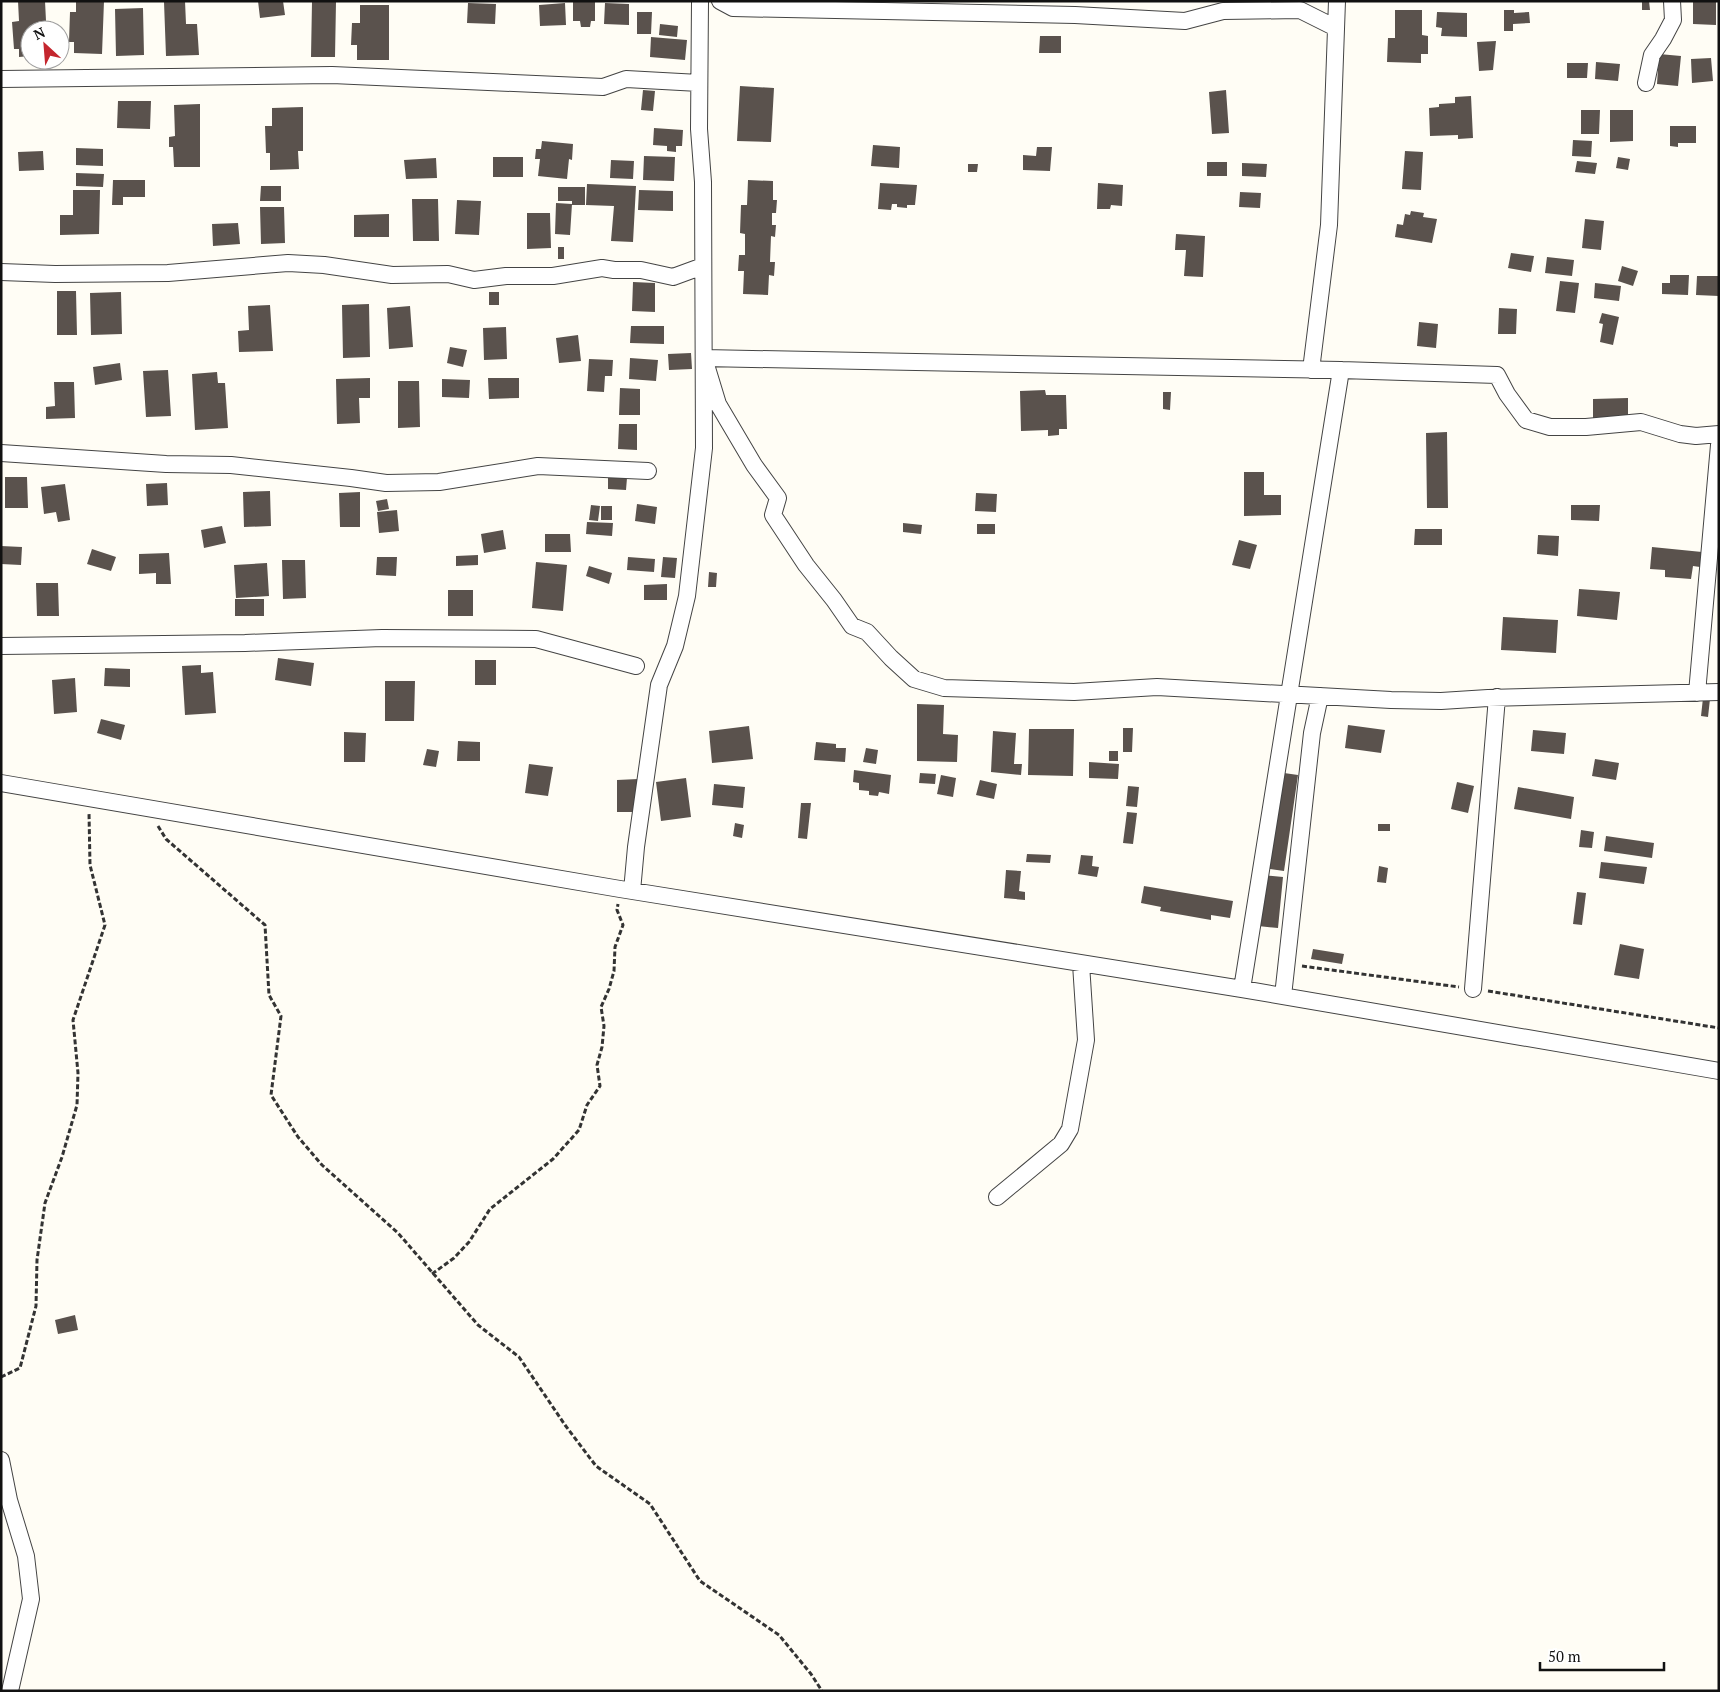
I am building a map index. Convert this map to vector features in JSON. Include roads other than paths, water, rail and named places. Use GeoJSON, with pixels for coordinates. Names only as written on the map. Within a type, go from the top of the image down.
{"type":"FeatureCollection","features":[{"type":"Feature","properties":{"kind":"street"},"geometry":{"type":"LineString","coordinates":[[626,890],[636,847],[659,685],[675,646],[687,596],[704,448],[703,182],[699,128],[700,1]]}},
{"type":"Feature","properties":{"kind":"street"},"geometry":{"type":"LineString","coordinates":[[720,1],[733,8],[1045,8],[1185,21],[1223,11],[1301,6],[1336,28]]}},
{"type":"Feature","properties":{"kind":"street"},"geometry":{"type":"LineString","coordinates":[[1312,370],[1329,225],[1337,1]]}},
{"type":"Feature","properties":{"kind":"street"},"geometry":{"type":"LineString","coordinates":[[1646,83],[1652,55],[1673,20],[1672,1]]}},
{"type":"Feature","properties":{"kind":"street"},"geometry":{"type":"LineString","coordinates":[[1,79],[332,75],[603,87],[626,79],[700,84]]}},
{"type":"Feature","properties":{"kind":"street"},"geometry":{"type":"LineString","coordinates":[[1,272],[55,274],[168,273],[288,263],[324,265],[392,275],[448,274],[474,280],[506,276],[553,276],[602,268],[641,270],[672,277],[703,266]]}},
{"type":"Feature","properties":{"kind":"street"},"geometry":{"type":"LineString","coordinates":[[704,358],[1341,370],[1496,376],[1526,420],[1550,427],[1586,427],[1641,422],[1680,434],[1696,436],[1719,434]]}},
{"type":"Feature","properties":{"kind":"street"},"geometry":{"type":"LineString","coordinates":[[704,358],[718,404],[754,465],[778,498],[773,515],[806,565],[852,626],[867,632],[891,658],[914,678],[944,688],[1074,692],[1156,687],[1400,700],[1719,692]]}},
{"type":"Feature","properties":{"kind":"street"},"geometry":{"type":"LineString","coordinates":[[1242,989],[1341,370]]}},
{"type":"Feature","properties":{"kind":"street"},"geometry":{"type":"LineString","coordinates":[[1697,693],[1719,445]]}},
{"type":"Feature","properties":{"kind":"street"},"geometry":{"type":"LineString","coordinates":[[1,453],[166,464],[231,465],[350,478],[386,484],[439,482],[538,466],[648,471]]}},
{"type":"Feature","properties":{"kind":"street"},"geometry":{"type":"LineString","coordinates":[[1,646],[245,643],[382,638],[536,639],[636,666]]}},
{"type":"Feature","properties":{"kind":"street"},"geometry":{"type":"LineString","coordinates":[[1283,996],[1296,891],[1300,831],[1312,734],[1320,696]]}},
{"type":"Feature","properties":{"kind":"street"},"geometry":{"type":"LineString","coordinates":[[1473,989],[1497,698]]}},
{"type":"Feature","properties":{"kind":"street"},"geometry":{"type":"LineString","coordinates":[[1,783],[626,890],[1242,989],[1719,1071]]}},
{"type":"Feature","properties":{"kind":"street"},"geometry":{"type":"LineString","coordinates":[[997,1196],[1061,1144],[1070,1129],[1086,1040],[1081,964]]}},
{"type":"Feature","properties":{"kind":"street"},"geometry":{"type":"LineString","coordinates":[[1,1460],[9,1500],[26,1556],[31,1599],[10,1691]]}}]}
